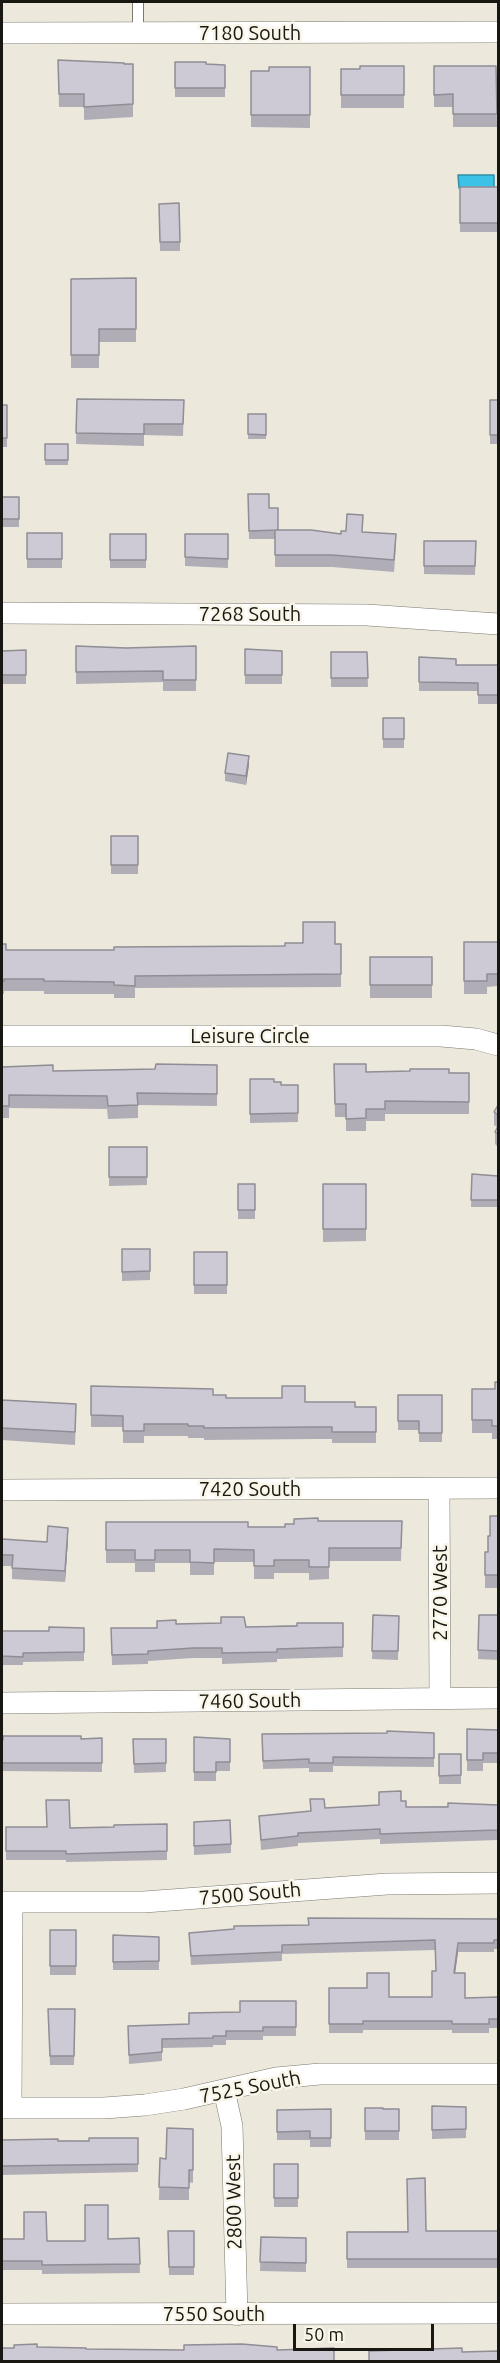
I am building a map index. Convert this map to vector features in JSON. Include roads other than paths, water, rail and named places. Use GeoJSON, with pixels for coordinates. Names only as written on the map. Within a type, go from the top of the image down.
{"type":"FeatureCollection","features":[{"type":"Feature","properties":{"kind":"street","name":"7180 South"},"geometry":{"type":"LineString","coordinates":[[2,33],[498,32]]}},
{"type":"Feature","properties":{"kind":"street","name":"7268 South"},"geometry":{"type":"LineString","coordinates":[[2,613],[357,615],[498,624]]}},
{"type":"Feature","properties":{"kind":"street","name":"Leisure Circle"},"geometry":{"type":"LineString","coordinates":[[2,1036],[441,1036],[476,1038],[498,1045]]}},
{"type":"Feature","properties":{"kind":"street","name":"2770 West"},"geometry":{"type":"LineString","coordinates":[[439,1488],[440,1698]]}},
{"type":"Feature","properties":{"kind":"street","name":"7420 South"},"geometry":{"type":"LineString","coordinates":[[2,1490],[498,1488]]}},
{"type":"Feature","properties":{"kind":"street","name":"7460 South"},"geometry":{"type":"LineString","coordinates":[[2,1703],[190,1703],[498,1698]]}},
{"type":"Feature","properties":{"kind":"street","name":"7500 South"},"geometry":{"type":"LineString","coordinates":[[7,1902],[144,1902],[387,1884],[498,1883]]}},
{"type":"Feature","properties":{"kind":"street"},"geometry":{"type":"LineString","coordinates":[[6,2108],[7,1902]]}},
{"type":"Feature","properties":{"kind":"street","name":"7525 South"},"geometry":{"type":"LineString","coordinates":[[6,2108],[104,2108],[145,2105],[276,2078],[320,2074],[498,2074]]}},
{"type":"Feature","properties":{"kind":"street","name":"2800 West"},"geometry":{"type":"LineString","coordinates":[[224,2090],[232,2126],[237,2315]]}},
{"type":"Feature","properties":{"kind":"street","name":"7550 South"},"geometry":{"type":"LineString","coordinates":[[2,2314],[498,2313]]}},
{"type":"Feature","properties":{"kind":"lane"},"geometry":{"type":"LineString","coordinates":[[138,2],[138,34]]}},
{"type":"Feature","properties":{"kind":"water"},"geometry":{"type":"Polygon","coordinates":[[[458,175],[494,175],[494,188],[459,188],[458,175]]]}}]}
